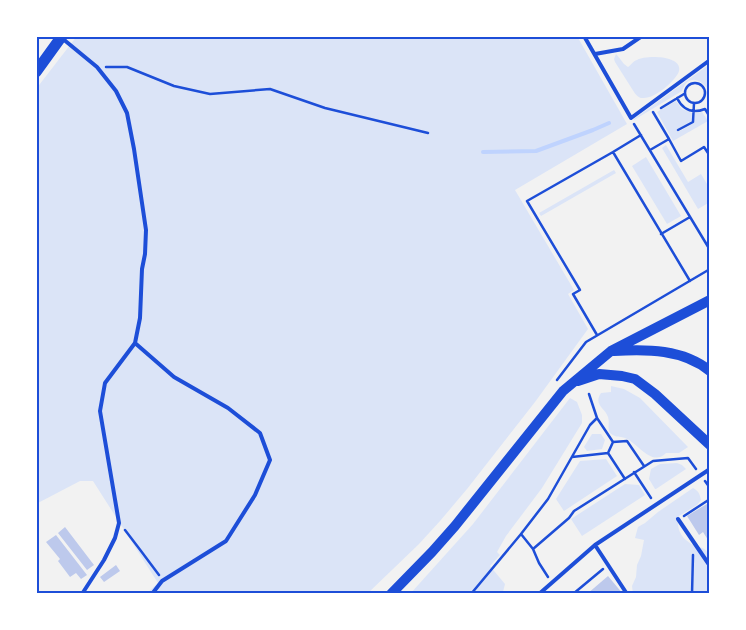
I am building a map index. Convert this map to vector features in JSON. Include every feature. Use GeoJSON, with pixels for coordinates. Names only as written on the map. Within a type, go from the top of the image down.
{"type":"FeatureCollection","features":[{"type":"Feature","properties":{"kind":"main road"},"geometry":{"type":"LineString","coordinates":[[36,72],[61,37]]}},
{"type":"Feature","properties":{"kind":"main road"},"geometry":{"type":"LineString","coordinates":[[390,594],[455,526],[555,400],[570,384],[611,351],[710,300]]}},
{"type":"Feature","properties":{"kind":"main road"},"geometry":{"type":"LineString","coordinates":[[611,351],[666,352],[686,357],[710,371]]}},
{"type":"Feature","properties":{"kind":"main road"},"geometry":{"type":"LineString","coordinates":[[570,384],[599,374],[635,379],[656,394],[710,445]]}},
{"type":"Feature","properties":{"kind":"lane"},"geometry":{"type":"LineString","coordinates":[[584,36],[631,118],[710,60]]}},
{"type":"Feature","properties":{"kind":"lane"},"geometry":{"type":"LineString","coordinates":[[595,54],[623,49],[642,36]]}},
{"type":"Feature","properties":{"kind":"lane"},"geometry":{"type":"LineString","coordinates":[[61,37],[97,67],[116,91],[126,113],[134,149],[146,230],[140,318],[135,343],[105,384],[100,411],[119,523],[108,553],[82,594]]}},
{"type":"Feature","properties":{"kind":"lane"},"geometry":{"type":"LineString","coordinates":[[135,343],[174,377],[228,408],[260,433],[270,460],[255,494],[226,540],[162,581],[152,594]]}},
{"type":"Feature","properties":{"kind":"lane"},"geometry":{"type":"LineString","coordinates":[[539,594],[595,545],[710,469]]}},
{"type":"Feature","properties":{"kind":"lane"},"geometry":{"type":"LineString","coordinates":[[678,519],[710,566]]}},
{"type":"Feature","properties":{"kind":"lane"},"geometry":{"type":"LineString","coordinates":[[595,545],[628,594]]}},
{"type":"Feature","properties":{"kind":"path"},"geometry":{"type":"LineString","coordinates":[[97,67],[127,67],[174,86],[210,94],[270,89],[325,108],[428,133]]}},
{"type":"Feature","properties":{"kind":"path"},"geometry":{"type":"LineString","coordinates":[[695,82],[704,88],[704,98],[700,102],[694,103],[687,100],[685,89],[689,84],[695,82]]}},
{"type":"Feature","properties":{"kind":"path"},"geometry":{"type":"LineString","coordinates":[[685,94],[677,98],[683,107],[694,112],[707,111]]}},
{"type":"Feature","properties":{"kind":"path"},"geometry":{"type":"LineString","coordinates":[[700,102],[710,117]]}},
{"type":"Feature","properties":{"kind":"path"},"geometry":{"type":"LineString","coordinates":[[678,130],[693,122],[694,103]]}},
{"type":"Feature","properties":{"kind":"path"},"geometry":{"type":"LineString","coordinates":[[653,112],[681,161],[710,143]]}},
{"type":"Feature","properties":{"kind":"path"},"geometry":{"type":"LineString","coordinates":[[631,118],[710,250]]}},
{"type":"Feature","properties":{"kind":"path"},"geometry":{"type":"LineString","coordinates":[[641,136],[527,201],[580,290],[573,294],[597,336],[710,269]]}},
{"type":"Feature","properties":{"kind":"path"},"geometry":{"type":"LineString","coordinates":[[650,150],[669,139]]}},
{"type":"Feature","properties":{"kind":"path"},"geometry":{"type":"LineString","coordinates":[[704,147],[710,156]]}},
{"type":"Feature","properties":{"kind":"path"},"geometry":{"type":"LineString","coordinates":[[613,152],[690,281]]}},
{"type":"Feature","properties":{"kind":"path"},"geometry":{"type":"LineString","coordinates":[[661,234],[690,217]]}},
{"type":"Feature","properties":{"kind":"path"},"geometry":{"type":"LineString","coordinates":[[588,394],[598,418],[613,442]]}},
{"type":"Feature","properties":{"kind":"path"},"geometry":{"type":"LineString","coordinates":[[471,594],[548,499],[590,425],[598,418]]}},
{"type":"Feature","properties":{"kind":"path"},"geometry":{"type":"LineString","coordinates":[[613,442],[627,441],[644,466]]}},
{"type":"Feature","properties":{"kind":"path"},"geometry":{"type":"LineString","coordinates":[[608,453],[613,442]]}},
{"type":"Feature","properties":{"kind":"path"},"geometry":{"type":"LineString","coordinates":[[572,457],[608,453]]}},
{"type":"Feature","properties":{"kind":"path"},"geometry":{"type":"LineString","coordinates":[[608,453],[625,479]]}},
{"type":"Feature","properties":{"kind":"path"},"geometry":{"type":"LineString","coordinates":[[533,549],[569,518],[574,511],[653,461],[688,458],[701,475]]}},
{"type":"Feature","properties":{"kind":"path"},"geometry":{"type":"LineString","coordinates":[[634,472],[655,504]]}},
{"type":"Feature","properties":{"kind":"path"},"geometry":{"type":"LineString","coordinates":[[678,519],[710,499]]}},
{"type":"Feature","properties":{"kind":"path"},"geometry":{"type":"LineString","coordinates":[[119,523],[141,550],[162,581]]}},
{"type":"Feature","properties":{"kind":"path"},"geometry":{"type":"LineString","coordinates":[[521,534],[533,549],[538,562],[551,582]]}},
{"type":"Feature","properties":{"kind":"path"},"geometry":{"type":"LineString","coordinates":[[692,594],[693,542]]}},
{"type":"Feature","properties":{"kind":"path"},"geometry":{"type":"LineString","coordinates":[[573,594],[608,564]]}},
{"type":"Feature","properties":{"kind":"shaded area"},"geometry":{"type":"Polygon","coordinates":[[[77,36],[577,36],[627,124],[515,190],[574,290],[568,294],[588,329],[535,402],[467,489],[419,544],[367,594],[146,594],[158,583],[93,481],[80,481],[36,504],[36,89],[77,36]]]}},
{"type":"Feature","properties":{"kind":"shaded area"},"geometry":{"type":"Polygon","coordinates":[[[616,54],[628,67],[634,61],[641,58],[655,57],[670,59],[679,66],[679,71],[674,80],[664,89],[648,98],[640,98],[634,92],[615,62],[616,54]]]}},
{"type":"Feature","properties":{"kind":"shaded area"},"geometry":{"type":"Polygon","coordinates":[[[710,55],[710,92],[699,81],[691,80],[682,91],[634,120],[707,66],[706,61],[710,55]]]}},
{"type":"Feature","properties":{"kind":"shaded area"},"geometry":{"type":"Polygon","coordinates":[[[676,101],[682,109],[692,113],[692,121],[677,130],[678,132],[694,123],[695,113],[702,112],[708,121],[673,141],[657,112],[676,101]]]}},
{"type":"Feature","properties":{"kind":"shaded area"},"geometry":{"type":"Polygon","coordinates":[[[666,145],[688,182],[701,174],[710,189],[710,202],[698,209],[662,148],[666,145]]]}},
{"type":"Feature","properties":{"kind":"shaded area"},"geometry":{"type":"Polygon","coordinates":[[[646,157],[681,216],[667,224],[632,166],[646,157]]]}},
{"type":"Feature","properties":{"kind":"shaded area"},"geometry":{"type":"Polygon","coordinates":[[[614,170],[616,173],[541,216],[539,213],[614,170]]]}},
{"type":"Feature","properties":{"kind":"shaded area"},"geometry":{"type":"Polygon","coordinates":[[[611,386],[624,389],[640,398],[688,447],[679,453],[666,453],[661,457],[655,458],[645,453],[630,440],[612,435],[609,429],[607,414],[598,401],[601,393],[611,392],[611,386]]]}},
{"type":"Feature","properties":{"kind":"shaded area"},"geometry":{"type":"Polygon","coordinates":[[[570,398],[577,402],[582,415],[582,423],[542,488],[506,536],[497,552],[500,555],[490,566],[505,584],[503,592],[505,594],[410,594],[473,524],[570,398]]]}},
{"type":"Feature","properties":{"kind":"shaded area"},"geometry":{"type":"Polygon","coordinates":[[[592,434],[601,434],[605,440],[602,449],[587,451],[584,447],[592,434]]]}},
{"type":"Feature","properties":{"kind":"shaded area"},"geometry":{"type":"Polygon","coordinates":[[[606,459],[617,476],[564,511],[556,499],[580,461],[606,459]]]}},
{"type":"Feature","properties":{"kind":"shaded area"},"geometry":{"type":"Polygon","coordinates":[[[677,463],[686,469],[655,489],[649,479],[651,469],[660,464],[677,463]]]}},
{"type":"Feature","properties":{"kind":"shaded area"},"geometry":{"type":"Polygon","coordinates":[[[625,484],[639,485],[645,495],[582,536],[571,519],[625,484]]]}},
{"type":"Feature","properties":{"kind":"shaded area"},"geometry":{"type":"Polygon","coordinates":[[[693,488],[699,493],[701,500],[697,505],[679,516],[679,528],[681,535],[687,541],[704,549],[710,558],[710,594],[633,594],[632,586],[636,577],[637,565],[644,540],[635,538],[638,527],[693,488]]]}},
{"type":"Feature","properties":{"kind":"building"},"geometry":{"type":"Polygon","coordinates":[[[710,502],[710,543],[703,532],[699,535],[687,516],[710,502]]]}},
{"type":"Feature","properties":{"kind":"building"},"geometry":{"type":"Polygon","coordinates":[[[65,527],[94,565],[87,570],[58,533],[65,527]]]}},
{"type":"Feature","properties":{"kind":"building"},"geometry":{"type":"Polygon","coordinates":[[[56,535],[87,575],[81,579],[76,573],[70,577],[58,561],[60,559],[46,542],[56,535]]]}},
{"type":"Feature","properties":{"kind":"building"},"geometry":{"type":"Polygon","coordinates":[[[116,565],[120,571],[104,582],[100,577],[116,565]]]}},
{"type":"Feature","properties":{"kind":"building"},"geometry":{"type":"Polygon","coordinates":[[[608,576],[623,594],[587,594],[608,576]]]}},
{"type":"Feature","properties":{"kind":"waterway"},"geometry":{"type":"LineString","coordinates":[[483,152],[536,151],[609,123]]}}]}
